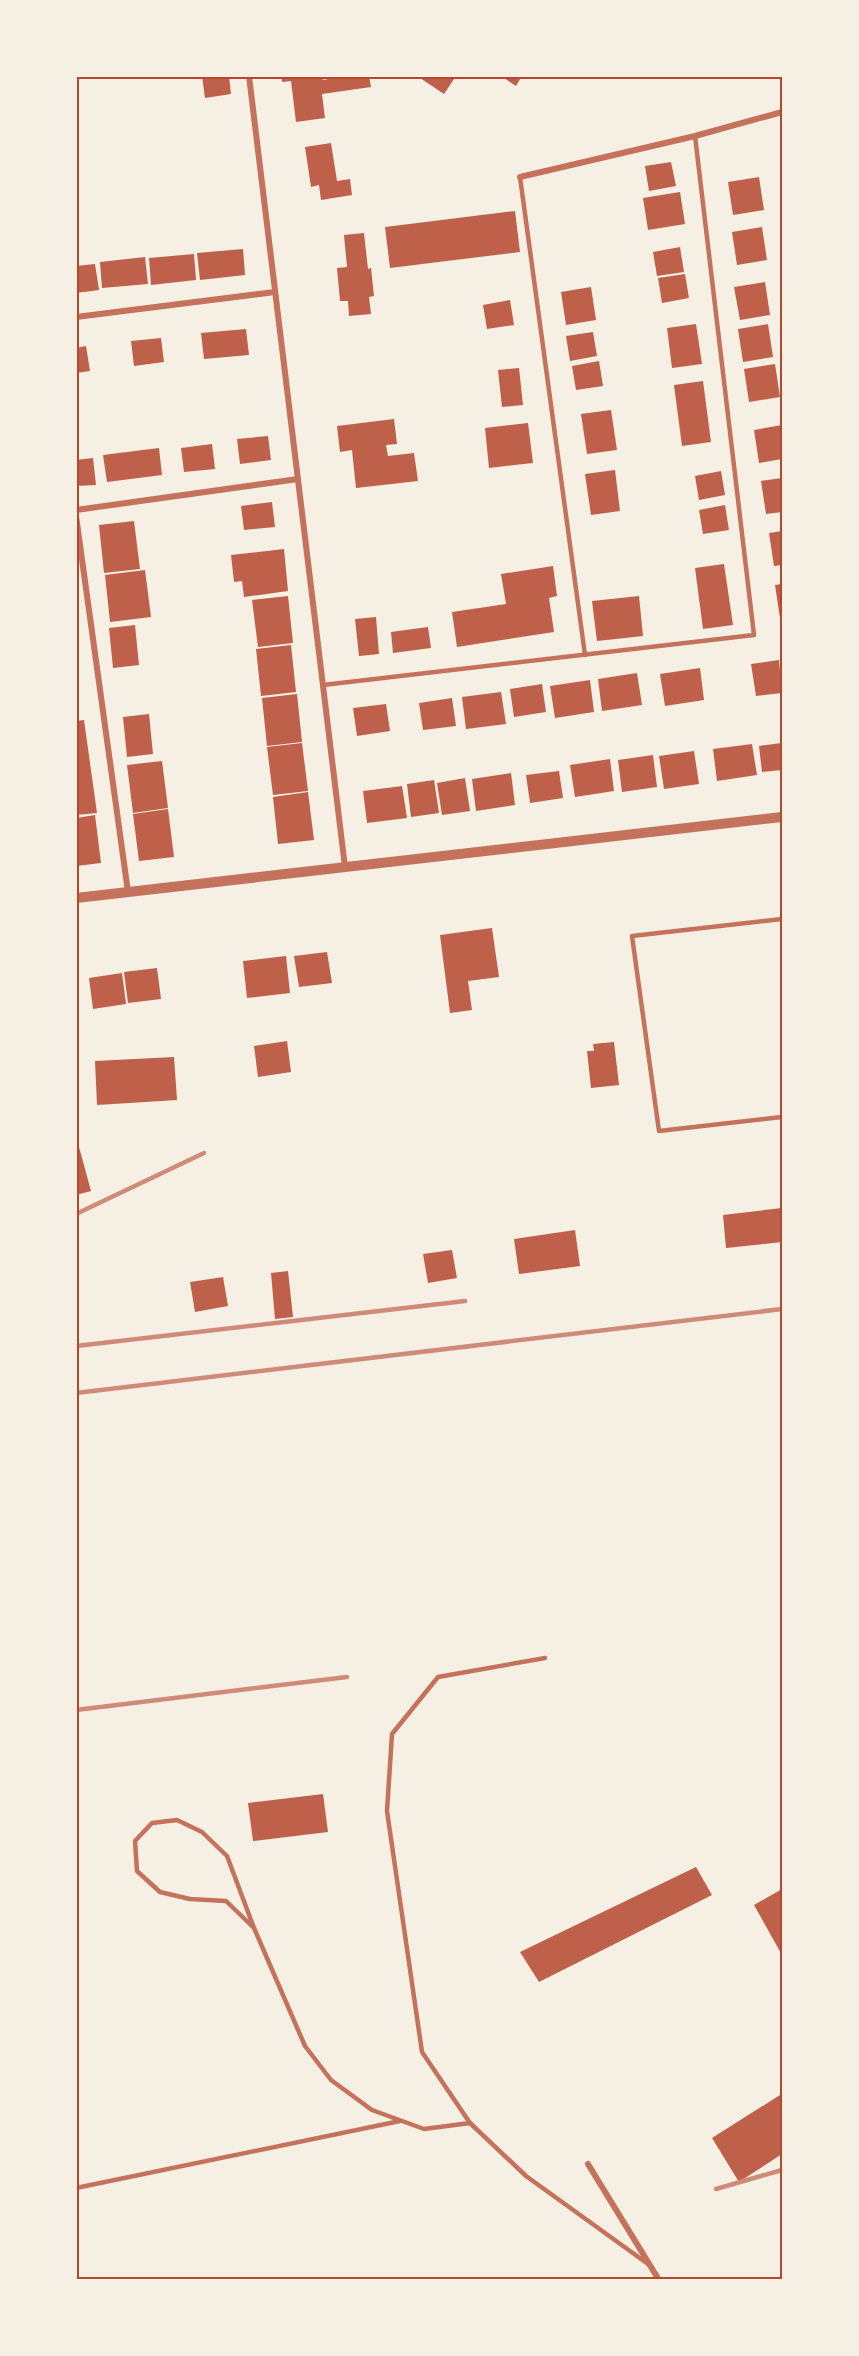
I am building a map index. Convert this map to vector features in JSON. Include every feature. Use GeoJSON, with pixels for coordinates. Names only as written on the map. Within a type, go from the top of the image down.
{"type":"FeatureCollection","features":[{"type":"Feature","properties":{"kind":"street"},"geometry":{"type":"LineString","coordinates":[[249,76],[345,867]]}},
{"type":"Feature","properties":{"kind":"street"},"geometry":{"type":"LineString","coordinates":[[520,177],[695,136],[783,112]]}},
{"type":"Feature","properties":{"kind":"street"},"geometry":{"type":"LineString","coordinates":[[76,317],[275,292]]}},
{"type":"Feature","properties":{"kind":"street"},"geometry":{"type":"LineString","coordinates":[[76,510],[298,479]]}},
{"type":"Feature","properties":{"kind":"street"},"geometry":{"type":"LineString","coordinates":[[76,516],[128,892]]}},
{"type":"Feature","properties":{"kind":"street"},"geometry":{"type":"LineString","coordinates":[[76,898],[783,817]]}},
{"type":"Feature","properties":{"kind":"street"},"geometry":{"type":"LineString","coordinates":[[588,2164],[659,2280]]}},
{"type":"Feature","properties":{"kind":"lane"},"geometry":{"type":"LineString","coordinates":[[323,685],[754,635],[695,136]]}},
{"type":"Feature","properties":{"kind":"lane"},"geometry":{"type":"LineString","coordinates":[[520,177],[585,655]]}},
{"type":"Feature","properties":{"kind":"lane"},"geometry":{"type":"LineString","coordinates":[[783,919],[632,936],[659,1131],[783,1117]]}},
{"type":"Feature","properties":{"kind":"lane"},"geometry":{"type":"LineString","coordinates":[[545,1658],[438,1677],[392,1734],[387,1811],[422,2052],[470,2122],[526,2176],[650,2265]]}},
{"type":"Feature","properties":{"kind":"lane"},"geometry":{"type":"LineString","coordinates":[[254,1928],[226,1901],[190,1899],[160,1892],[137,1871],[135,1841],[152,1823],[177,1820],[202,1832],[227,1856],[254,1928],[305,2046],[331,2080],[372,2110],[424,2130],[470,2122]]}},
{"type":"Feature","properties":{"kind":"lane"},"geometry":{"type":"LineString","coordinates":[[76,2188],[400,2121]]}},
{"type":"Feature","properties":{"kind":"building"},"geometry":{"type":"Polygon","coordinates":[[[202,76],[229,76],[231,94],[205,98],[202,76]]]}},
{"type":"Feature","properties":{"kind":"building"},"geometry":{"type":"Polygon","coordinates":[[[282,76],[322,76],[323,80],[345,76],[369,76],[371,87],[322,94],[325,118],[296,122],[291,81],[282,82],[282,76]]]}},
{"type":"Feature","properties":{"kind":"building"},"geometry":{"type":"Polygon","coordinates":[[[417,76],[456,76],[444,94],[417,76]]]}},
{"type":"Feature","properties":{"kind":"building"},"geometry":{"type":"Polygon","coordinates":[[[501,76],[522,76],[516,86],[501,76]]]}},
{"type":"Feature","properties":{"kind":"building"},"geometry":{"type":"Polygon","coordinates":[[[331,143],[337,181],[350,179],[352,195],[321,200],[319,185],[311,187],[305,147],[331,143]]]}},
{"type":"Feature","properties":{"kind":"building"},"geometry":{"type":"Polygon","coordinates":[[[671,162],[676,186],[649,191],[645,166],[671,162]]]}},
{"type":"Feature","properties":{"kind":"building"},"geometry":{"type":"Polygon","coordinates":[[[759,177],[764,210],[733,215],[728,182],[759,177]]]}},
{"type":"Feature","properties":{"kind":"building"},"geometry":{"type":"Polygon","coordinates":[[[680,192],[685,224],[648,230],[643,198],[680,192]]]}},
{"type":"Feature","properties":{"kind":"building"},"geometry":{"type":"Polygon","coordinates":[[[515,211],[520,252],[390,268],[385,227],[515,211]]]}},
{"type":"Feature","properties":{"kind":"building"},"geometry":{"type":"Polygon","coordinates":[[[762,227],[767,260],[737,265],[732,232],[762,227]]]}},
{"type":"Feature","properties":{"kind":"building"},"geometry":{"type":"Polygon","coordinates":[[[364,233],[374,296],[369,297],[371,314],[349,316],[348,301],[340,301],[337,268],[347,267],[344,235],[364,233]]]}},
{"type":"Feature","properties":{"kind":"building"},"geometry":{"type":"Polygon","coordinates":[[[680,247],[684,272],[657,276],[653,252],[680,247]]]}},
{"type":"Feature","properties":{"kind":"building"},"geometry":{"type":"Polygon","coordinates":[[[243,249],[245,275],[200,280],[197,253],[243,249]]]}},
{"type":"Feature","properties":{"kind":"building"},"geometry":{"type":"Polygon","coordinates":[[[194,254],[196,280],[151,285],[149,258],[194,254]]]}},
{"type":"Feature","properties":{"kind":"building"},"geometry":{"type":"Polygon","coordinates":[[[145,257],[148,284],[102,288],[100,262],[145,257]]]}},
{"type":"Feature","properties":{"kind":"building"},"geometry":{"type":"Polygon","coordinates":[[[95,264],[99,290],[76,293],[76,266],[95,264]]]}},
{"type":"Feature","properties":{"kind":"building"},"geometry":{"type":"Polygon","coordinates":[[[685,274],[689,298],[662,303],[658,278],[685,274]]]}},
{"type":"Feature","properties":{"kind":"building"},"geometry":{"type":"Polygon","coordinates":[[[765,282],[770,315],[740,320],[734,287],[765,282]]]}},
{"type":"Feature","properties":{"kind":"building"},"geometry":{"type":"Polygon","coordinates":[[[591,287],[596,320],[566,325],[561,292],[591,287]]]}},
{"type":"Feature","properties":{"kind":"building"},"geometry":{"type":"Polygon","coordinates":[[[510,300],[514,325],[487,329],[483,305],[510,300]]]}},
{"type":"Feature","properties":{"kind":"building"},"geometry":{"type":"Polygon","coordinates":[[[696,324],[702,364],[672,368],[667,328],[696,324]]]}},
{"type":"Feature","properties":{"kind":"building"},"geometry":{"type":"Polygon","coordinates":[[[768,324],[773,357],[743,362],[738,329],[768,324]]]}},
{"type":"Feature","properties":{"kind":"building"},"geometry":{"type":"Polygon","coordinates":[[[246,329],[249,355],[204,359],[201,333],[246,329]]]}},
{"type":"Feature","properties":{"kind":"building"},"geometry":{"type":"Polygon","coordinates":[[[593,332],[597,356],[570,361],[566,336],[593,332]]]}},
{"type":"Feature","properties":{"kind":"building"},"geometry":{"type":"Polygon","coordinates":[[[161,338],[164,362],[134,366],[131,341],[161,338]]]}},
{"type":"Feature","properties":{"kind":"building"},"geometry":{"type":"Polygon","coordinates":[[[86,346],[90,371],[76,373],[76,348],[86,346]]]}},
{"type":"Feature","properties":{"kind":"building"},"geometry":{"type":"Polygon","coordinates":[[[599,361],[603,386],[576,390],[572,366],[599,361]]]}},
{"type":"Feature","properties":{"kind":"building"},"geometry":{"type":"Polygon","coordinates":[[[775,364],[780,397],[749,402],[744,369],[775,364]]]}},
{"type":"Feature","properties":{"kind":"building"},"geometry":{"type":"Polygon","coordinates":[[[519,368],[523,405],[502,407],[498,370],[519,368]]]}},
{"type":"Feature","properties":{"kind":"building"},"geometry":{"type":"Polygon","coordinates":[[[703,381],[711,442],[682,446],[674,385],[703,381]]]}},
{"type":"Feature","properties":{"kind":"building"},"geometry":{"type":"Polygon","coordinates":[[[611,410],[617,450],[587,454],[581,414],[611,410]]]}},
{"type":"Feature","properties":{"kind":"building"},"geometry":{"type":"Polygon","coordinates":[[[394,419],[397,444],[386,445],[388,456],[414,453],[418,481],[356,488],[352,450],[340,452],[337,426],[394,419]]]}},
{"type":"Feature","properties":{"kind":"building"},"geometry":{"type":"Polygon","coordinates":[[[528,423],[533,463],[489,468],[485,428],[528,423]]]}},
{"type":"Feature","properties":{"kind":"building"},"geometry":{"type":"Polygon","coordinates":[[[782,425],[782,459],[759,463],[754,430],[782,425]]]}},
{"type":"Feature","properties":{"kind":"building"},"geometry":{"type":"Polygon","coordinates":[[[268,436],[271,460],[240,464],[237,439],[268,436]]]}},
{"type":"Feature","properties":{"kind":"building"},"geometry":{"type":"Polygon","coordinates":[[[212,444],[215,469],[184,472],[181,448],[212,444]]]}},
{"type":"Feature","properties":{"kind":"building"},"geometry":{"type":"Polygon","coordinates":[[[159,448],[162,475],[107,482],[103,455],[159,448]]]}},
{"type":"Feature","properties":{"kind":"building"},"geometry":{"type":"Polygon","coordinates":[[[93,458],[96,485],[76,486],[76,460],[93,458]]]}},
{"type":"Feature","properties":{"kind":"building"},"geometry":{"type":"Polygon","coordinates":[[[615,470],[620,511],[591,515],[585,474],[615,470]]]}},
{"type":"Feature","properties":{"kind":"building"},"geometry":{"type":"Polygon","coordinates":[[[721,471],[725,495],[699,500],[695,476],[721,471]]]}},
{"type":"Feature","properties":{"kind":"building"},"geometry":{"type":"Polygon","coordinates":[[[782,478],[782,512],[766,514],[761,481],[782,478]]]}},
{"type":"Feature","properties":{"kind":"building"},"geometry":{"type":"Polygon","coordinates":[[[272,502],[275,527],[244,530],[241,506],[272,502]]]}},
{"type":"Feature","properties":{"kind":"building"},"geometry":{"type":"Polygon","coordinates":[[[725,505],[729,530],[703,534],[699,510],[725,505]]]}},
{"type":"Feature","properties":{"kind":"building"},"geometry":{"type":"Polygon","coordinates":[[[134,521],[140,569],[104,573],[99,525],[134,521]]]}},
{"type":"Feature","properties":{"kind":"building"},"geometry":{"type":"Polygon","coordinates":[[[782,531],[782,565],[774,566],[769,533],[782,531]]]}},
{"type":"Feature","properties":{"kind":"building"},"geometry":{"type":"Polygon","coordinates":[[[284,549],[288,591],[244,597],[242,581],[234,582],[231,555],[284,549]]]}},
{"type":"Feature","properties":{"kind":"building"},"geometry":{"type":"Polygon","coordinates":[[[724,564],[733,625],[703,629],[695,568],[724,564]]]}},
{"type":"Feature","properties":{"kind":"building"},"geometry":{"type":"Polygon","coordinates":[[[553,566],[557,596],[549,598],[554,632],[457,647],[452,612],[506,604],[501,574],[553,566]]]}},
{"type":"Feature","properties":{"kind":"building"},"geometry":{"type":"Polygon","coordinates":[[[145,570],[151,617],[110,622],[105,575],[145,570]]]}},
{"type":"Feature","properties":{"kind":"building"},"geometry":{"type":"Polygon","coordinates":[[[782,584],[782,618],[780,618],[775,585],[782,584]]]}},
{"type":"Feature","properties":{"kind":"building"},"geometry":{"type":"Polygon","coordinates":[[[288,596],[293,643],[258,647],[252,600],[288,596]]]}},
{"type":"Feature","properties":{"kind":"building"},"geometry":{"type":"Polygon","coordinates":[[[639,596],[643,636],[597,641],[592,601],[639,596]]]}},
{"type":"Feature","properties":{"kind":"building"},"geometry":{"type":"Polygon","coordinates":[[[376,617],[379,654],[359,656],[355,619],[376,617]]]}},
{"type":"Feature","properties":{"kind":"building"},"geometry":{"type":"Polygon","coordinates":[[[135,625],[139,665],[113,668],[109,628],[135,625]]]}},
{"type":"Feature","properties":{"kind":"building"},"geometry":{"type":"Polygon","coordinates":[[[428,627],[431,648],[393,653],[391,632],[428,627]]]}},
{"type":"Feature","properties":{"kind":"building"},"geometry":{"type":"Polygon","coordinates":[[[291,645],[296,692],[261,696],[256,649],[291,645]]]}},
{"type":"Feature","properties":{"kind":"building"},"geometry":{"type":"Polygon","coordinates":[[[779,660],[782,693],[756,696],[751,664],[779,660]]]}},
{"type":"Feature","properties":{"kind":"building"},"geometry":{"type":"Polygon","coordinates":[[[700,668],[704,700],[665,706],[660,674],[700,668]]]}},
{"type":"Feature","properties":{"kind":"building"},"geometry":{"type":"Polygon","coordinates":[[[637,673],[642,705],[602,711],[598,679],[637,673]]]}},
{"type":"Feature","properties":{"kind":"building"},"geometry":{"type":"Polygon","coordinates":[[[590,680],[594,712],[555,718],[550,686],[590,680]]]}},
{"type":"Feature","properties":{"kind":"building"},"geometry":{"type":"Polygon","coordinates":[[[542,684],[546,712],[514,717],[510,689],[542,684]]]}},
{"type":"Feature","properties":{"kind":"building"},"geometry":{"type":"Polygon","coordinates":[[[501,692],[506,724],[466,729],[462,697],[501,692]]]}},
{"type":"Feature","properties":{"kind":"building"},"geometry":{"type":"Polygon","coordinates":[[[297,694],[302,742],[267,746],[262,698],[297,694]]]}},
{"type":"Feature","properties":{"kind":"building"},"geometry":{"type":"Polygon","coordinates":[[[452,698],[456,726],[423,730],[419,703],[452,698]]]}},
{"type":"Feature","properties":{"kind":"building"},"geometry":{"type":"Polygon","coordinates":[[[386,704],[390,731],[357,736],[353,708],[386,704]]]}},
{"type":"Feature","properties":{"kind":"building"},"geometry":{"type":"Polygon","coordinates":[[[149,714],[153,754],[127,757],[123,717],[149,714]]]}},
{"type":"Feature","properties":{"kind":"building"},"geometry":{"type":"Polygon","coordinates":[[[84,720],[97,813],[76,815],[76,721],[84,720]]]}},
{"type":"Feature","properties":{"kind":"building"},"geometry":{"type":"Polygon","coordinates":[[[302,743],[308,791],[273,795],[267,747],[302,743]]]}},
{"type":"Feature","properties":{"kind":"building"},"geometry":{"type":"Polygon","coordinates":[[[782,743],[782,770],[762,772],[759,746],[782,743]]]}},
{"type":"Feature","properties":{"kind":"building"},"geometry":{"type":"Polygon","coordinates":[[[752,744],[757,775],[717,781],[713,749],[752,744]]]}},
{"type":"Feature","properties":{"kind":"building"},"geometry":{"type":"Polygon","coordinates":[[[694,751],[699,784],[664,789],[659,756],[694,751]]]}},
{"type":"Feature","properties":{"kind":"building"},"geometry":{"type":"Polygon","coordinates":[[[653,755],[657,787],[622,792],[618,760],[653,755]]]}},
{"type":"Feature","properties":{"kind":"building"},"geometry":{"type":"Polygon","coordinates":[[[610,759],[614,791],[575,797],[570,765],[610,759]]]}},
{"type":"Feature","properties":{"kind":"building"},"geometry":{"type":"Polygon","coordinates":[[[162,761],[168,808],[133,813],[127,765],[162,761]]]}},
{"type":"Feature","properties":{"kind":"building"},"geometry":{"type":"Polygon","coordinates":[[[559,771],[563,798],[530,803],[526,775],[559,771]]]}},
{"type":"Feature","properties":{"kind":"building"},"geometry":{"type":"Polygon","coordinates":[[[511,773],[515,805],[476,811],[472,779],[511,773]]]}},
{"type":"Feature","properties":{"kind":"building"},"geometry":{"type":"Polygon","coordinates":[[[465,778],[470,811],[442,815],[437,783],[465,778]]]}},
{"type":"Feature","properties":{"kind":"building"},"geometry":{"type":"Polygon","coordinates":[[[434,780],[439,813],[411,817],[407,784],[434,780]]]}},
{"type":"Feature","properties":{"kind":"building"},"geometry":{"type":"Polygon","coordinates":[[[402,786],[407,818],[367,823],[363,791],[402,786]]]}},
{"type":"Feature","properties":{"kind":"building"},"geometry":{"type":"Polygon","coordinates":[[[308,792],[314,840],[278,844],[273,797],[308,792]]]}},
{"type":"Feature","properties":{"kind":"building"},"geometry":{"type":"Polygon","coordinates":[[[168,809],[174,857],[139,861],[133,814],[168,809]]]}},
{"type":"Feature","properties":{"kind":"building"},"geometry":{"type":"Polygon","coordinates":[[[95,815],[101,863],[76,866],[76,818],[95,815]]]}},
{"type":"Feature","properties":{"kind":"building"},"geometry":{"type":"Polygon","coordinates":[[[492,928],[499,977],[468,981],[472,1010],[450,1013],[440,935],[492,928]]]}},
{"type":"Feature","properties":{"kind":"building"},"geometry":{"type":"Polygon","coordinates":[[[327,952],[332,983],[299,987],[294,956],[327,952]]]}},
{"type":"Feature","properties":{"kind":"building"},"geometry":{"type":"Polygon","coordinates":[[[286,956],[290,993],[247,998],[243,961],[286,956]]]}},
{"type":"Feature","properties":{"kind":"building"},"geometry":{"type":"Polygon","coordinates":[[[157,968],[161,999],[128,1003],[124,972],[157,968]]]}},
{"type":"Feature","properties":{"kind":"building"},"geometry":{"type":"Polygon","coordinates":[[[122,973],[126,1004],[93,1009],[89,978],[122,973]]]}},
{"type":"Feature","properties":{"kind":"building"},"geometry":{"type":"Polygon","coordinates":[[[287,1041],[291,1072],[258,1077],[254,1046],[287,1041]]]}},
{"type":"Feature","properties":{"kind":"building"},"geometry":{"type":"Polygon","coordinates":[[[614,1042],[619,1085],[591,1088],[587,1051],[594,1051],[593,1044],[614,1042]]]}},
{"type":"Feature","properties":{"kind":"building"},"geometry":{"type":"Polygon","coordinates":[[[174,1057],[177,1100],[97,1105],[95,1061],[174,1057]]]}},
{"type":"Feature","properties":{"kind":"building"},"geometry":{"type":"Polygon","coordinates":[[[76,1136],[91,1191],[76,1195],[76,1136]]]}},
{"type":"Feature","properties":{"kind":"building"},"geometry":{"type":"Polygon","coordinates":[[[782,1208],[782,1242],[726,1248],[723,1215],[782,1208]]]}},
{"type":"Feature","properties":{"kind":"building"},"geometry":{"type":"Polygon","coordinates":[[[575,1230],[580,1266],[519,1274],[514,1239],[575,1230]]]}},
{"type":"Feature","properties":{"kind":"building"},"geometry":{"type":"Polygon","coordinates":[[[452,1250],[457,1278],[428,1283],[423,1254],[452,1250]]]}},
{"type":"Feature","properties":{"kind":"building"},"geometry":{"type":"Polygon","coordinates":[[[288,1271],[293,1317],[275,1319],[271,1273],[288,1271]]]}},
{"type":"Feature","properties":{"kind":"building"},"geometry":{"type":"Polygon","coordinates":[[[223,1277],[228,1306],[195,1312],[190,1282],[223,1277]]]}},
{"type":"Feature","properties":{"kind":"building"},"geometry":{"type":"Polygon","coordinates":[[[323,1794],[328,1832],[253,1841],[248,1803],[323,1794]]]}},
{"type":"Feature","properties":{"kind":"building"},"geometry":{"type":"Polygon","coordinates":[[[696,1867],[712,1895],[539,1982],[520,1952],[696,1867]]]}},
{"type":"Feature","properties":{"kind":"building"},"geometry":{"type":"Polygon","coordinates":[[[782,1889],[782,1955],[754,1905],[782,1889]]]}},
{"type":"Feature","properties":{"kind":"building"},"geometry":{"type":"Polygon","coordinates":[[[780,2095],[782,2099],[782,2154],[739,2182],[712,2138],[780,2095]]]}},
{"type":"Feature","properties":{"kind":"railway"},"geometry":{"type":"LineString","coordinates":[[76,1214],[204,1153]]}},
{"type":"Feature","properties":{"kind":"railway"},"geometry":{"type":"LineString","coordinates":[[76,1346],[465,1301]]}},
{"type":"Feature","properties":{"kind":"railway"},"geometry":{"type":"LineString","coordinates":[[76,1393],[782,1309]]}},
{"type":"Feature","properties":{"kind":"railway"},"geometry":{"type":"LineString","coordinates":[[76,1710],[347,1677]]}},
{"type":"Feature","properties":{"kind":"railway"},"geometry":{"type":"LineString","coordinates":[[716,2189],[782,2170]]}}]}
